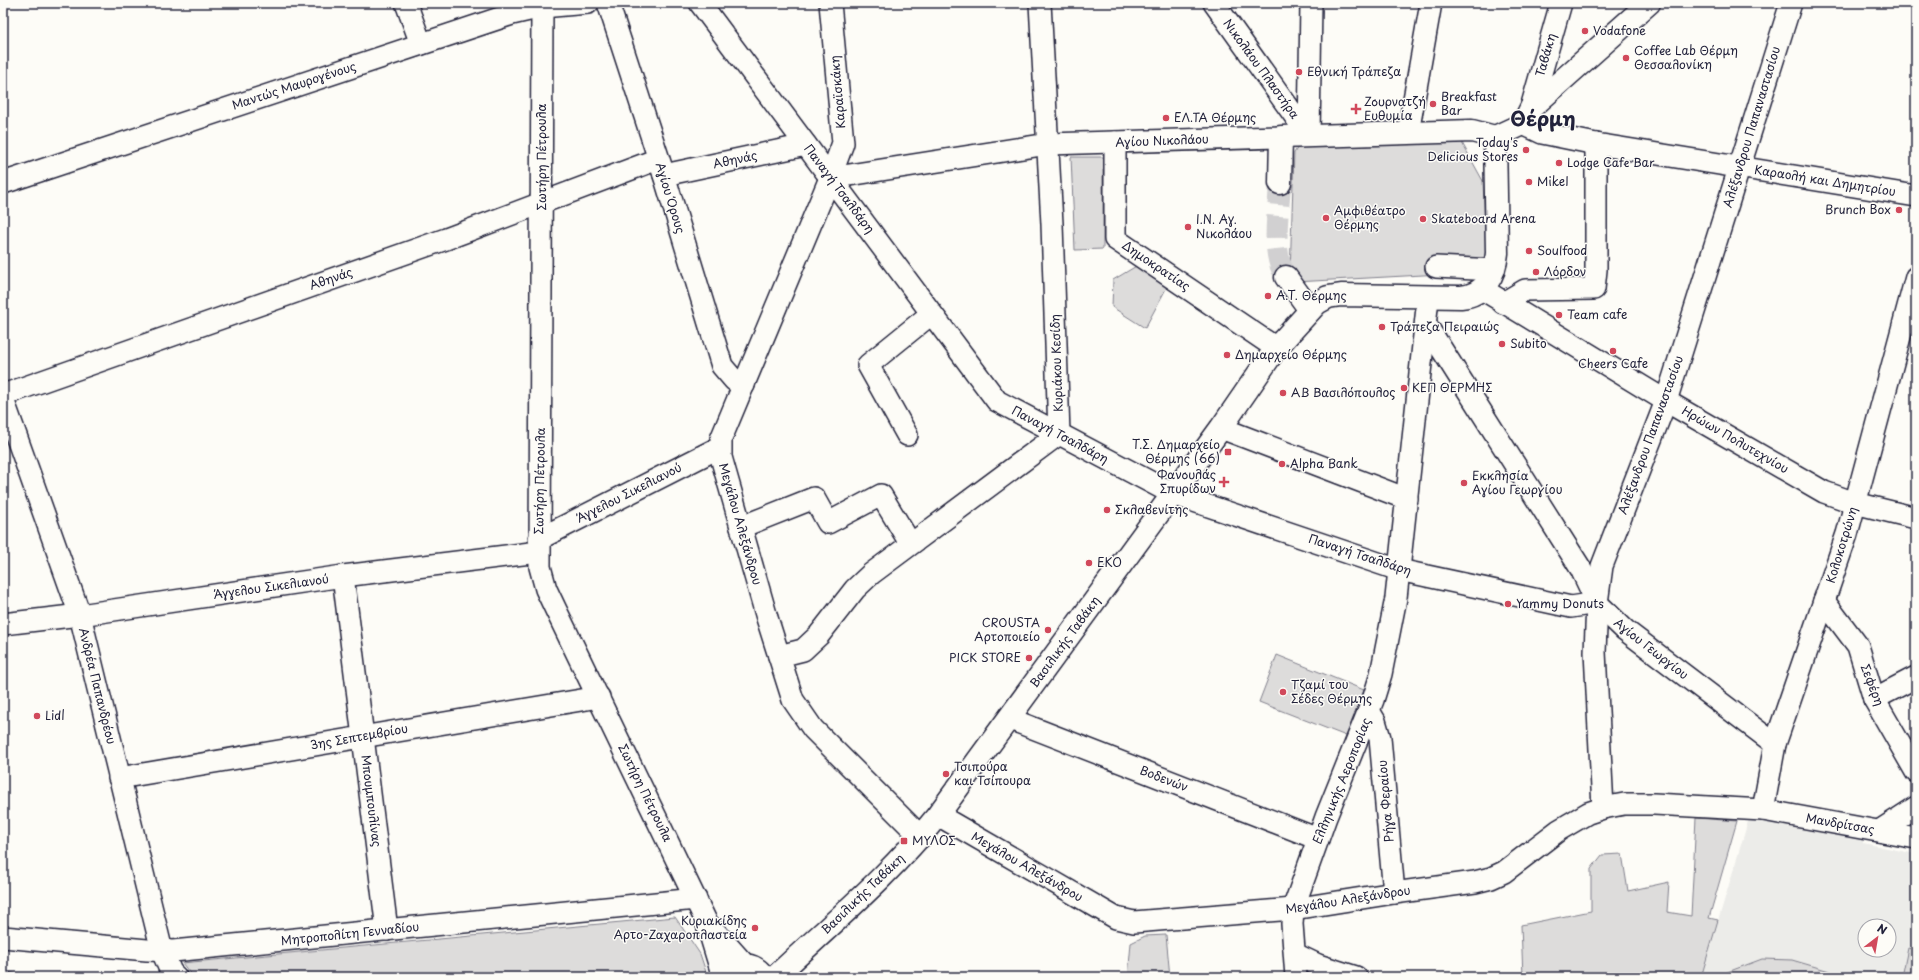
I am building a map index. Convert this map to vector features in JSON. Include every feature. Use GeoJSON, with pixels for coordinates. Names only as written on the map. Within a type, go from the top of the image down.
{"type":"FeatureCollection","features":[{"type":"Feature","properties":{"kind":"main road"},"geometry":{"type":"LineString","coordinates":[[1482,289],[1490,279],[1494,270],[1497,250],[1494,137],[1527,116],[1649,3]]}},
{"type":"Feature","properties":{"kind":"main road","name":"Αγίου Νικολάου"},"geometry":{"type":"LineString","coordinates":[[1281,137],[1472,131],[1494,137]]}},
{"type":"Feature","properties":{"kind":"main road"},"geometry":{"type":"LineString","coordinates":[[1280,183],[1281,137]]}},
{"type":"Feature","properties":{"kind":"main road"},"geometry":{"type":"LineString","coordinates":[[1286,277],[1310,310]]}},
{"type":"Feature","properties":{"kind":"main road","name":"Βασιλικής Ταβάκη"},"geometry":{"type":"LineString","coordinates":[[775,977],[874,886],[921,837],[1010,719],[1221,428],[1276,348],[1310,310],[1322,300],[1335,295],[1428,298],[1466,297],[1482,289]]}},
{"type":"Feature","properties":{"kind":"main road","name":"Βασιλικής Ταβάκη"},"geometry":{"type":"LineString","coordinates":[[754,969],[777,966],[798,955]]}},
{"type":"Feature","properties":{"kind":"main road"},"geometry":{"type":"LineString","coordinates":[[723,977],[732,968],[754,969]]}},
{"type":"Feature","properties":{"kind":"street"},"geometry":{"type":"LineString","coordinates":[[406,3],[421,44]]}},
{"type":"Feature","properties":{"kind":"street","name":"Μαντώς Μαυρογένους"},"geometry":{"type":"LineString","coordinates":[[3,183],[512,14],[542,5],[588,3]]}},
{"type":"Feature","properties":{"kind":"street","name":"Αγίου Όρους"},"geometry":{"type":"LineString","coordinates":[[608,3],[661,167],[722,366],[731,377],[744,385]]}},
{"type":"Feature","properties":{"kind":"street","name":"Παναγή Τσαλδάρη"},"geometry":{"type":"LineString","coordinates":[[700,3],[996,401],[1173,494],[1399,570],[1570,607],[1597,603]]}},
{"type":"Feature","properties":{"kind":"street","name":"Καραϊσκάκη"},"geometry":{"type":"LineString","coordinates":[[830,3],[843,144],[830,178]]}},
{"type":"Feature","properties":{"kind":"street","name":"Κυριάκου Κεσίδη"},"geometry":{"type":"LineString","coordinates":[[1040,3],[1048,144],[1059,434]]}},
{"type":"Feature","properties":{"kind":"street","name":"Νικολάου Πλαστήρα"},"geometry":{"type":"LineString","coordinates":[[1214,3],[1309,136]]}},
{"type":"Feature","properties":{"kind":"street"},"geometry":{"type":"LineString","coordinates":[[1309,136],[1311,3]]}},
{"type":"Feature","properties":{"kind":"street"},"geometry":{"type":"LineString","coordinates":[[1408,133],[1431,3]]}},
{"type":"Feature","properties":{"kind":"street","name":"Ταβάκη"},"geometry":{"type":"LineString","coordinates":[[1527,116],[1561,3]]}},
{"type":"Feature","properties":{"kind":"street","name":"Αλέξανδρου Παπαναστασίου"},"geometry":{"type":"LineString","coordinates":[[1603,808],[1595,652],[1597,603],[1602,566],[1666,401],[1791,3]]}},
{"type":"Feature","properties":{"kind":"street","name":"Σωτήρη Πέτρουλα"},"geometry":{"type":"LineString","coordinates":[[542,5],[540,567],[546,589],[706,921],[723,977]]}},
{"type":"Feature","properties":{"kind":"street","name":"Καραολή και Δημητρίου"},"geometry":{"type":"LineString","coordinates":[[1527,116],[1542,133],[1596,144],[1916,196]]}},
{"type":"Feature","properties":{"kind":"street","name":"Αγίου Νικολάου"},"geometry":{"type":"LineString","coordinates":[[830,178],[1048,144],[1281,137]]}},
{"type":"Feature","properties":{"kind":"street","name":"Δημοκρατίας"},"geometry":{"type":"LineString","coordinates":[[1115,142],[1115,239],[1276,348]]}},
{"type":"Feature","properties":{"kind":"street"},"geometry":{"type":"LineString","coordinates":[[1504,303],[1525,290],[1594,289],[1596,270],[1596,144]]}},
{"type":"Feature","properties":{"kind":"street","name":"Αθηνάς"},"geometry":{"type":"LineString","coordinates":[[3,395],[542,204],[661,167],[806,145]]}},
{"type":"Feature","properties":{"kind":"street","name":"Μεγάλου Αλεξάνδρου"},"geometry":{"type":"LineString","coordinates":[[830,178],[720,439],[720,448],[766,618],[793,700],[813,729],[921,837]]}},
{"type":"Feature","properties":{"kind":"street"},"geometry":{"type":"LineString","coordinates":[[1436,267],[1494,270]]}},
{"type":"Feature","properties":{"kind":"street","name":"Κολοκοτρώνη"},"geometry":{"type":"LineString","coordinates":[[1764,810],[1775,744],[1848,534],[1916,277]]}},
{"type":"Feature","properties":{"kind":"street","name":"Ηρώων Πολυτεχνίου"},"geometry":{"type":"LineString","coordinates":[[1482,289],[1666,401],[1824,492],[1855,503],[1916,518]]}},
{"type":"Feature","properties":{"kind":"street","name":"Ελληνικής Αεροπορίας"},"geometry":{"type":"LineString","coordinates":[[1296,977],[1292,924],[1293,909],[1318,840],[1369,711],[1381,674],[1389,637],[1399,570],[1427,326],[1428,298]]}},
{"type":"Feature","properties":{"kind":"street"},"geometry":{"type":"LineString","coordinates":[[907,435],[868,365],[931,314]]}},
{"type":"Feature","properties":{"kind":"street","name":"Αγίου Γεωργίου"},"geometry":{"type":"LineString","coordinates":[[1427,326],[1581,569],[1597,603],[1625,630],[1775,744]]}},
{"type":"Feature","properties":{"kind":"street","name":"Ανδρέα Παπανδρέου"},"geometry":{"type":"LineString","coordinates":[[3,399],[80,615],[162,951],[171,972],[176,977]]}},
{"type":"Feature","properties":{"kind":"street"},"geometry":{"type":"LineString","coordinates":[[1221,428],[1407,499]]}},
{"type":"Feature","properties":{"kind":"street"},"geometry":{"type":"LineString","coordinates":[[779,656],[803,650],[819,635],[855,589],[871,574],[910,543],[1059,434]]}},
{"type":"Feature","properties":{"kind":"street","name":"Άγγελου Σικελιανού"},"geometry":{"type":"LineString","coordinates":[[3,624],[80,615],[539,546],[720,448]]}},
{"type":"Feature","properties":{"kind":"street"},"geometry":{"type":"LineString","coordinates":[[741,526],[814,498],[828,523],[881,495],[910,543]]}},
{"type":"Feature","properties":{"kind":"street","name":"Μπουμπουλίνας"},"geometry":{"type":"LineString","coordinates":[[343,576],[387,930]]}},
{"type":"Feature","properties":{"kind":"street","name":"Σεφέρη"},"geometry":{"type":"LineString","coordinates":[[1824,601],[1858,646],[1874,698],[1916,772]]}},
{"type":"Feature","properties":{"kind":"street"},"geometry":{"type":"LineString","coordinates":[[1874,698],[1916,677]]}},
{"type":"Feature","properties":{"kind":"street","name":"3ης Σεπτεμβρίου"},"geometry":{"type":"LineString","coordinates":[[119,778],[599,697]]}},
{"type":"Feature","properties":{"kind":"street","name":"Ρήγα Φεραίου"},"geometry":{"type":"LineString","coordinates":[[1369,711],[1375,721],[1380,738],[1394,893]]}},
{"type":"Feature","properties":{"kind":"street","name":"Βοδενών"},"geometry":{"type":"LineString","coordinates":[[1010,719],[1318,840]]}},
{"type":"Feature","properties":{"kind":"street","name":"Μεγάλου Αλεξάνδρου"},"geometry":{"type":"LineString","coordinates":[[938,815],[1116,918],[1134,922],[1147,922],[1293,909],[1394,893],[1464,884],[1491,878],[1512,867],[1559,830],[1588,813],[1603,808],[1624,804],[1654,804],[1764,810]]}},
{"type":"Feature","properties":{"kind":"street"},"geometry":{"type":"LineString","coordinates":[[1879,831],[1916,807]]}},
{"type":"Feature","properties":{"kind":"street","name":"Μανδρίτσας"},"geometry":{"type":"LineString","coordinates":[[1764,810],[1916,838]]}},
{"type":"Feature","properties":{"kind":"street","name":"Μητροπολίτη Γενναδίου"},"geometry":{"type":"LineString","coordinates":[[3,937],[162,951],[216,948],[696,899]]}},
{"type":"Feature","properties":{"kind":"street","name":"Σωτήρη Πέτρουλα"},"geometry":{"type":"LineString","coordinates":[[706,921],[754,969]]}},
{"type":"Feature","properties":{"kind":"street"},"geometry":{"type":"LineString","coordinates":[[1294,954],[1318,965],[1356,977]]}},
{"type":"Feature","properties":{"kind":"shaded area"},"geometry":{"type":"Polygon","coordinates":[[[1461,141],[1483,181],[1486,253],[1478,272],[1295,282],[1290,274],[1294,153],[1300,144],[1461,141]]]}},
{"type":"Feature","properties":{"kind":"shaded area"},"geometry":{"type":"Polygon","coordinates":[[[1071,157],[1109,157],[1110,169],[1103,170],[1103,249],[1075,250],[1071,157]]]}},
{"type":"Feature","properties":{"kind":"shaded area"},"geometry":{"type":"Polygon","coordinates":[[[1138,265],[1168,285],[1145,328],[1112,307],[1113,280],[1138,265]]]}},
{"type":"Feature","properties":{"kind":"shaded area"},"geometry":{"type":"Polygon","coordinates":[[[1277,655],[1364,690],[1346,736],[1259,702],[1277,655]]]}},
{"type":"Feature","properties":{"kind":"shaded area"},"geometry":{"type":"Polygon","coordinates":[[[1750,815],[1863,838],[1863,843],[1916,854],[1916,950],[1908,948],[1902,977],[1850,977],[1792,960],[1762,959],[1717,976],[1702,974],[1750,815]]]}},
{"type":"Feature","properties":{"kind":"shaded area"},"geometry":{"type":"Polygon","coordinates":[[[1696,818],[1737,821],[1709,918],[1718,920],[1702,974],[1717,976],[1762,959],[1792,960],[1850,977],[1523,977],[1521,925],[1591,911],[1591,869],[1602,855],[1622,854],[1628,891],[1669,882],[1667,912],[1691,916],[1696,818]]]}},
{"type":"Feature","properties":{"kind":"shaded area"},"geometry":{"type":"Polygon","coordinates":[[[675,917],[700,954],[706,972],[702,977],[193,977],[182,963],[675,917]]]}},
{"type":"Feature","properties":{"kind":"shaded area"},"geometry":{"type":"Polygon","coordinates":[[[1166,935],[1170,977],[1128,977],[1131,943],[1145,936],[1166,935]]]}},
{"type":"Feature","properties":{"kind":"shaded area"},"geometry":{"type":"Polygon","coordinates":[[[1908,948],[1916,950],[1916,977],[1902,977],[1908,948]]]}},
{"type":"Feature","properties":{"kind":"waterway"},"geometry":{"type":"LineString","coordinates":[[3,973],[27,977]]}},
{"type":"Feature","properties":{"kind":"tunnel"},"geometry":{"type":"LineString","coordinates":[[1280,183],[1277,219],[1277,244],[1278,256],[1286,277]]}},
{"type":"Feature","properties":{"kind":"place","name":"Vodafone"},"geometry":{"type":"Point","coordinates":[1585,31]}},
{"type":"Feature","properties":{"kind":"place","name":"Coffee Lab Θέρμη Θεσσαλονίκη"},"geometry":{"type":"Point","coordinates":[1626,58]}},
{"type":"Feature","properties":{"kind":"place","name":"Εθνική Τράπεζα"},"geometry":{"type":"Point","coordinates":[1299,72]}},
{"type":"Feature","properties":{"kind":"place","name":"Breakfast Bar"},"geometry":{"type":"Point","coordinates":[1433,104]}},
{"type":"Feature","properties":{"kind":"place","name":"Ζουρνατζή Ευθυμία"},"geometry":{"type":"Point","coordinates":[1356,109]}},
{"type":"Feature","properties":{"kind":"place","name":"ΕΛ.ΤΑ Θέρμης"},"geometry":{"type":"Point","coordinates":[1166,118]}},
{"type":"Feature","properties":{"kind":"place","name":"Today's Delicious Stores"},"geometry":{"type":"Point","coordinates":[1526,150]}},
{"type":"Feature","properties":{"kind":"place","name":"Lodge Cafe Bar"},"geometry":{"type":"Point","coordinates":[1559,163]}},
{"type":"Feature","properties":{"kind":"place","name":"Mikel"},"geometry":{"type":"Point","coordinates":[1529,182]}},
{"type":"Feature","properties":{"kind":"place","name":"Brunch Box"},"geometry":{"type":"Point","coordinates":[1899,210]}},
{"type":"Feature","properties":{"kind":"place","name":"Αμφιθέατρο Θέρμης"},"geometry":{"type":"Point","coordinates":[1326,218]}},
{"type":"Feature","properties":{"kind":"place","name":"Skateboard Arena"},"geometry":{"type":"Point","coordinates":[1423,219]}},
{"type":"Feature","properties":{"kind":"place","name":"Ι.Ν. Αγ. Νικολάου"},"geometry":{"type":"Point","coordinates":[1188,227]}},
{"type":"Feature","properties":{"kind":"place","name":"Soulfood"},"geometry":{"type":"Point","coordinates":[1529,251]}},
{"type":"Feature","properties":{"kind":"place","name":"Λόρδον"},"geometry":{"type":"Point","coordinates":[1536,272]}},
{"type":"Feature","properties":{"kind":"place","name":"Α.Τ. Θέρμης"},"geometry":{"type":"Point","coordinates":[1268,296]}},
{"type":"Feature","properties":{"kind":"place","name":"Team cafe"},"geometry":{"type":"Point","coordinates":[1559,315]}},
{"type":"Feature","properties":{"kind":"place","name":"Τράπεζα Πειραιώς"},"geometry":{"type":"Point","coordinates":[1382,327]}},
{"type":"Feature","properties":{"kind":"place","name":"Subito"},"geometry":{"type":"Point","coordinates":[1502,344]}},
{"type":"Feature","properties":{"kind":"place","name":"Cheers Cafe"},"geometry":{"type":"Point","coordinates":[1613,351]}},
{"type":"Feature","properties":{"kind":"place","name":"Δημαρχείο Θέρμης"},"geometry":{"type":"Point","coordinates":[1227,355]}},
{"type":"Feature","properties":{"kind":"place","name":"ΚΕΠ ΘΕΡΜΗΣ"},"geometry":{"type":"Point","coordinates":[1404,388]}},
{"type":"Feature","properties":{"kind":"place","name":"ΑΒ Βασιλόπουλος"},"geometry":{"type":"Point","coordinates":[1283,393]}},
{"type":"Feature","properties":{"kind":"place","name":"Τ.Σ. Δημαρχείο Θέρμης (66)"},"geometry":{"type":"Point","coordinates":[1228,452]}},
{"type":"Feature","properties":{"kind":"place","name":"Alpha Bank"},"geometry":{"type":"Point","coordinates":[1282,464]}},
{"type":"Feature","properties":{"kind":"place","name":"Φανουλάς Σπυρίδων"},"geometry":{"type":"Point","coordinates":[1224,482]}},
{"type":"Feature","properties":{"kind":"place","name":"Εκκλησία Αγίου Γεωργίου"},"geometry":{"type":"Point","coordinates":[1464,483]}},
{"type":"Feature","properties":{"kind":"place","name":"Σκλαβενίτης"},"geometry":{"type":"Point","coordinates":[1107,510]}},
{"type":"Feature","properties":{"kind":"place","name":"EKO"},"geometry":{"type":"Point","coordinates":[1089,563]}},
{"type":"Feature","properties":{"kind":"place","name":"Yammy Donuts"},"geometry":{"type":"Point","coordinates":[1508,604]}},
{"type":"Feature","properties":{"kind":"place","name":"CROUSTA Αρτοποιείο"},"geometry":{"type":"Point","coordinates":[1048,630]}},
{"type":"Feature","properties":{"kind":"place","name":"PICK STORE"},"geometry":{"type":"Point","coordinates":[1029,658]}},
{"type":"Feature","properties":{"kind":"place","name":"Τζαμί του Σέδες Θέρμης"},"geometry":{"type":"Point","coordinates":[1283,692]}},
{"type":"Feature","properties":{"kind":"place","name":"Lidl"},"geometry":{"type":"Point","coordinates":[37,716]}},
{"type":"Feature","properties":{"kind":"place","name":"Τσιπούρα και Τσίπουρα"},"geometry":{"type":"Point","coordinates":[946,774]}},
{"type":"Feature","properties":{"kind":"place","name":"ΜΥΛΟΣ"},"geometry":{"type":"Point","coordinates":[904,841]}},
{"type":"Feature","properties":{"kind":"place","name":"Κυριακίδης Αρτο-Ζαχαροπλαστεία"},"geometry":{"type":"Point","coordinates":[755,928]}},
{"type":"Feature","properties":{"kind":"district","name":"Θέρμη"},"geometry":{"type":"Point","coordinates":[1543,119]}}]}
